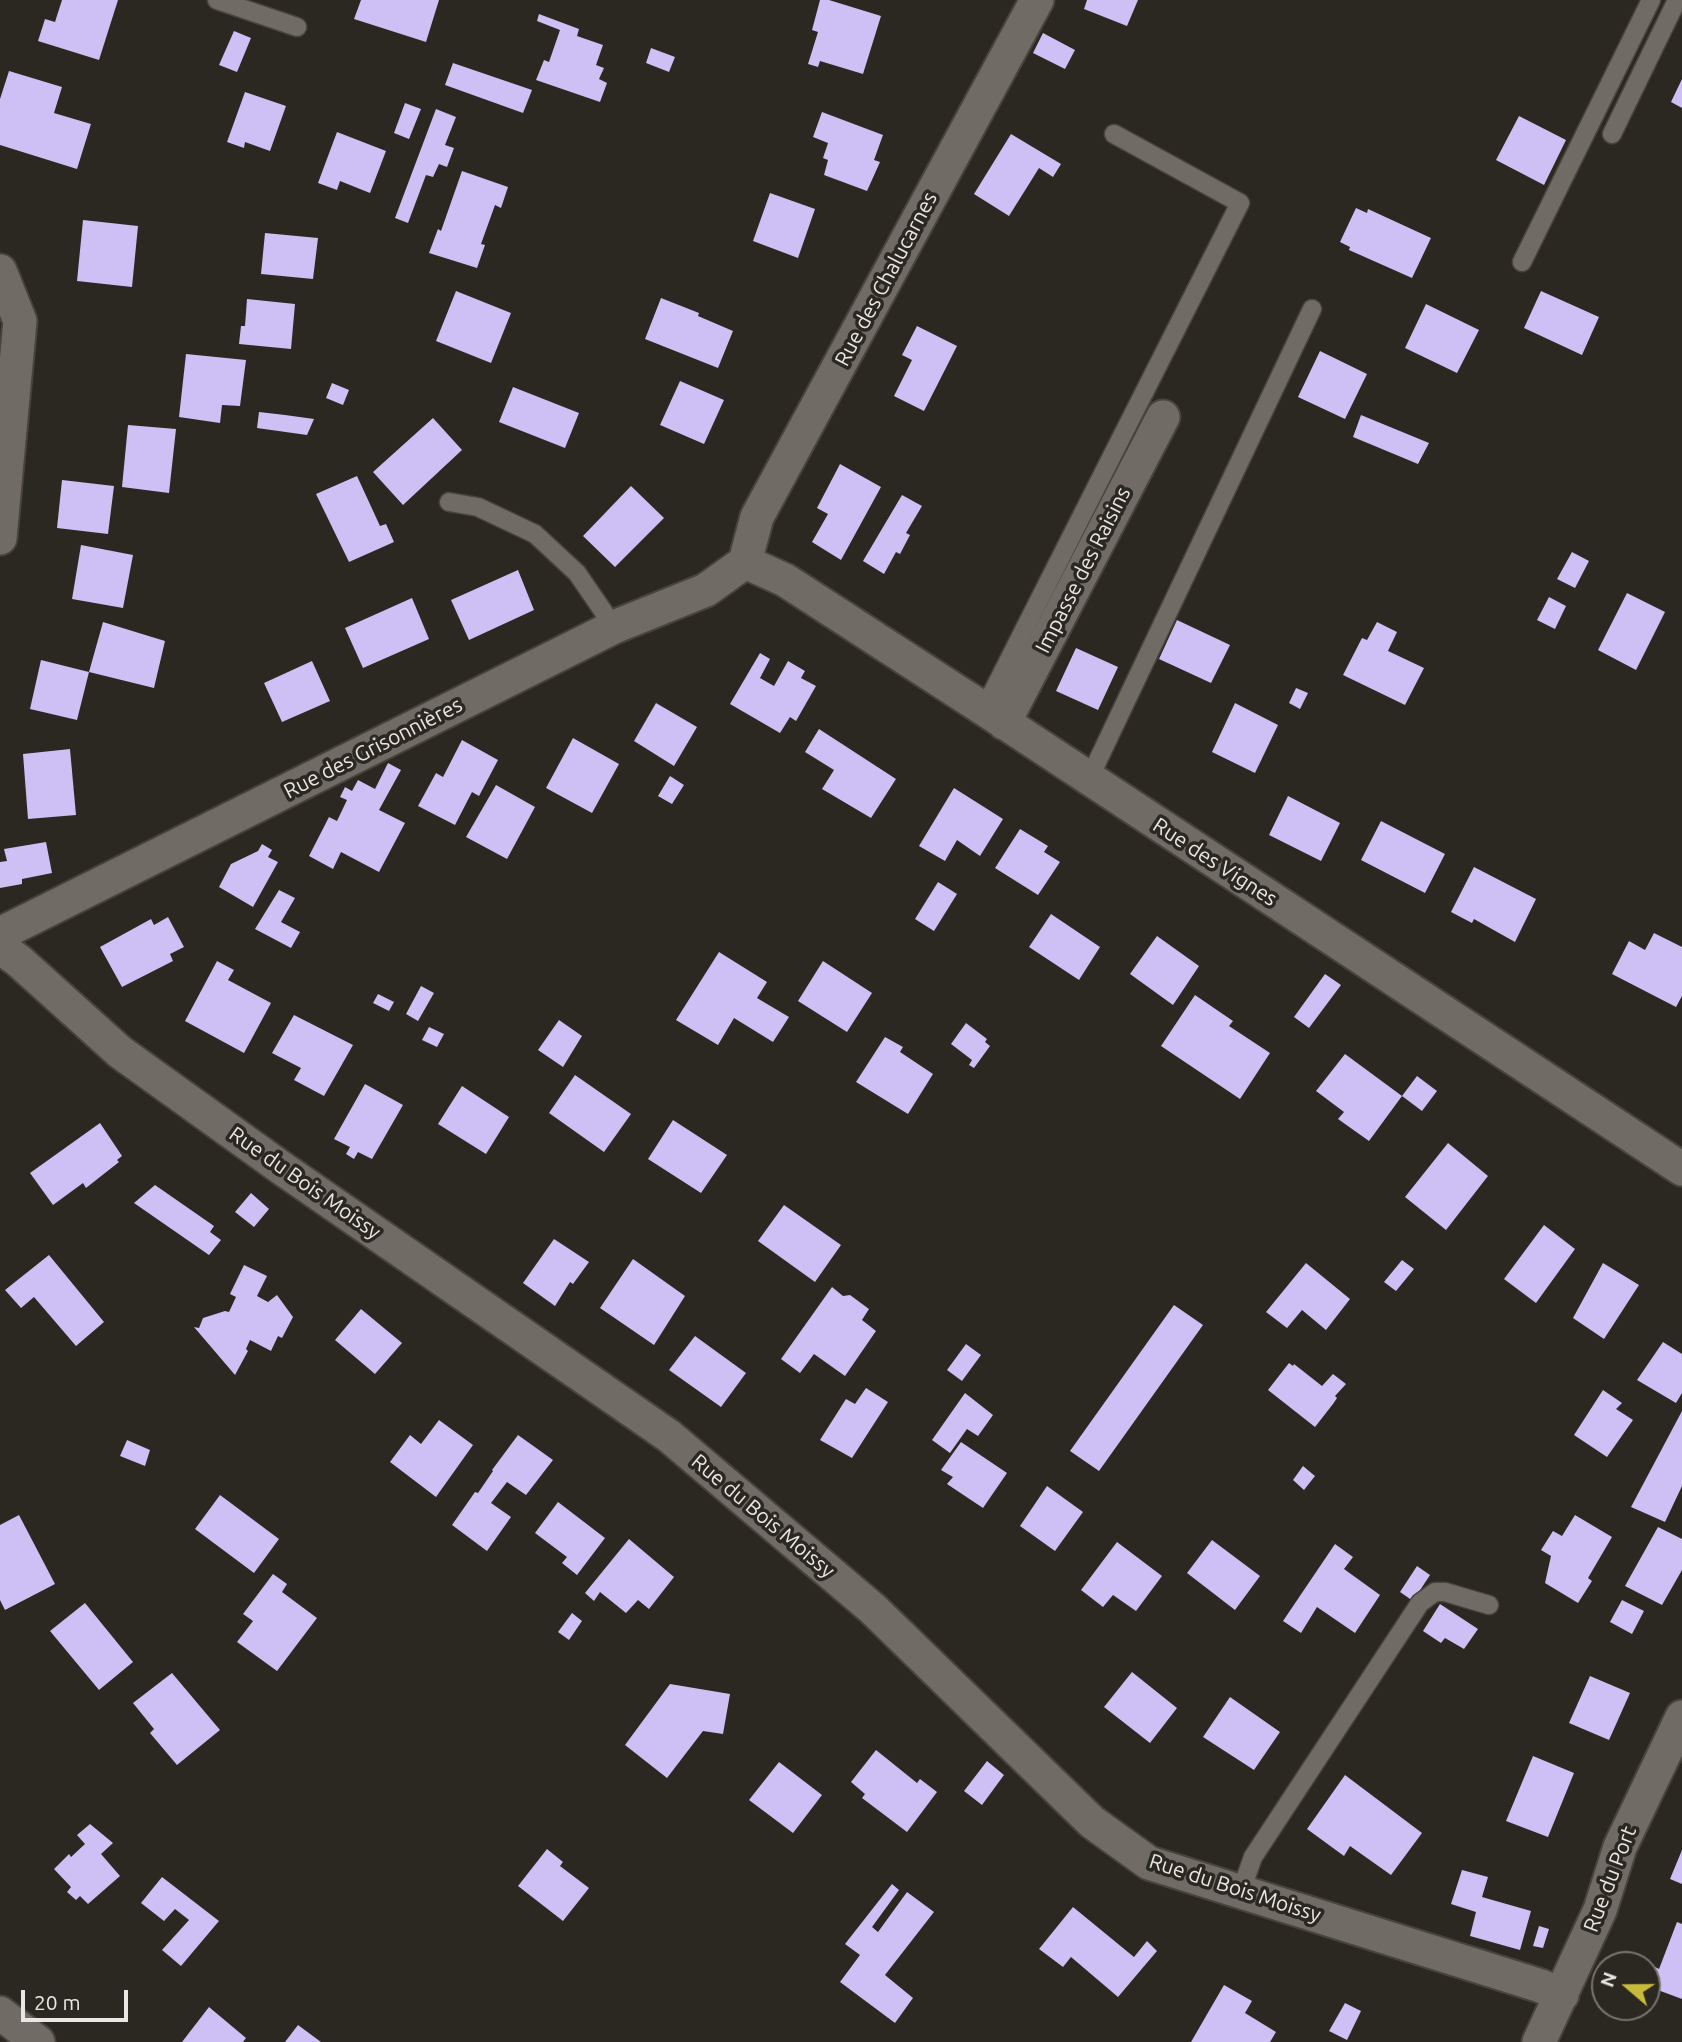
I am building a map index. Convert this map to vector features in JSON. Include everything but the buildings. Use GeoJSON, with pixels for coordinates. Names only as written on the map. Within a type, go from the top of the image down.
{"type":"FeatureCollection","features":[{"type":"Feature","properties":{"kind":"street","name":"Rue des Chalucarnes"},"geometry":{"type":"LineString","coordinates":[[745,562],[757,517],[1037,0]]}},
{"type":"Feature","properties":{"kind":"street"},"geometry":{"type":"LineString","coordinates":[[0,271],[20,321],[0,538]]}},
{"type":"Feature","properties":{"kind":"street","name":"Impasse des Raisins"},"geometry":{"type":"LineString","coordinates":[[994,716],[1163,417]]}},
{"type":"Feature","properties":{"kind":"street","name":"Rue des Grisonnières"},"geometry":{"type":"LineString","coordinates":[[0,934],[614,627],[706,590],[745,562]]}},
{"type":"Feature","properties":{"kind":"street","name":"Rue des Vignes"},"geometry":{"type":"LineString","coordinates":[[745,562],[785,580],[1682,1169]]}},
{"type":"Feature","properties":{"kind":"street","name":"Rue du Bois Moissy"},"geometry":{"type":"LineString","coordinates":[[0,947],[120,1052],[283,1169],[669,1436],[873,1608],[1092,1822],[1149,1863],[1541,1986],[1562,1995]]}},
{"type":"Feature","properties":{"kind":"street","name":"Rue du Port"},"geometry":{"type":"LineString","coordinates":[[1539,2042],[1600,1910],[1620,1847],[1682,1717]]}},
{"type":"Feature","properties":{"kind":"street"},"geometry":{"type":"LineString","coordinates":[[0,2013],[38,2042]]}},
{"type":"Feature","properties":{"kind":"lane"},"geometry":{"type":"LineString","coordinates":[[217,0],[297,27]]}},
{"type":"Feature","properties":{"kind":"lane"},"geometry":{"type":"LineString","coordinates":[[1522,262],[1651,0]]}},
{"type":"Feature","properties":{"kind":"lane"},"geometry":{"type":"LineString","coordinates":[[1612,134],[1677,0]]}},
{"type":"Feature","properties":{"kind":"lane"},"geometry":{"type":"LineString","coordinates":[[994,716],[1240,203],[1114,134]]}},
{"type":"Feature","properties":{"kind":"lane"},"geometry":{"type":"LineString","coordinates":[[1089,779],[1312,309]]}},
{"type":"Feature","properties":{"kind":"lane"},"geometry":{"type":"LineString","coordinates":[[449,502],[478,507],[535,534],[577,573],[614,627]]}},
{"type":"Feature","properties":{"kind":"lane"},"geometry":{"type":"LineString","coordinates":[[1241,1892],[1254,1857],[1420,1603],[1435,1592],[1445,1592],[1489,1605]]}}]}
